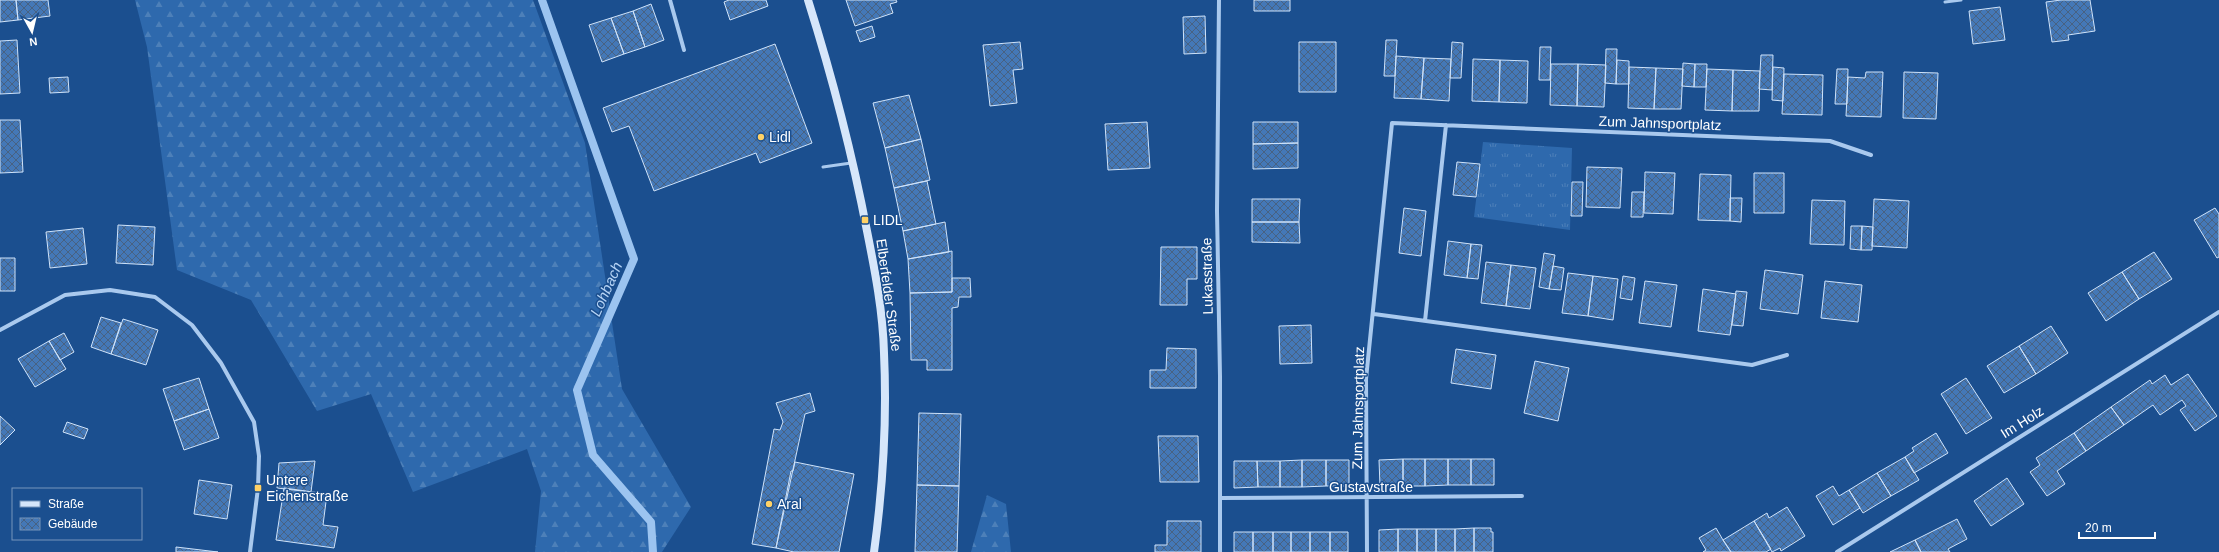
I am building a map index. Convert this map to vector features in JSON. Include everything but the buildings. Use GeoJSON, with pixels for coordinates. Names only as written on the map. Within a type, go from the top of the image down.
{"type":"FeatureCollection","features":[{"type":"Feature","properties":{"kind":"main road","name":"Elberfelder Straße"},"geometry":{"type":"LineString","coordinates":[[808,0],[854,163],[877,280],[884,352],[884,424],[878,518],[874,552]]}},
{"type":"Feature","properties":{"kind":"street"},"geometry":{"type":"LineString","coordinates":[[670,0],[684,50]]}},
{"type":"Feature","properties":{"kind":"street","name":"Lukasstraße"},"geometry":{"type":"LineString","coordinates":[[1219,0],[1217,211],[1220,552]]}},
{"type":"Feature","properties":{"kind":"street","name":"Zum Jahnsportplatz"},"geometry":{"type":"LineString","coordinates":[[1367,552],[1368,498],[1366,379],[1374,314],[1392,123],[1830,141],[1871,155]]}},
{"type":"Feature","properties":{"kind":"street"},"geometry":{"type":"LineString","coordinates":[[1425,321],[1446,125]]}},
{"type":"Feature","properties":{"kind":"street"},"geometry":{"type":"LineString","coordinates":[[0,330],[66,296],[110,290],[156,297],[192,325],[221,362],[254,422],[259,456],[258,488],[250,552]]}},
{"type":"Feature","properties":{"kind":"street","name":"Im Holz"},"geometry":{"type":"LineString","coordinates":[[1837,552],[2219,312]]}},
{"type":"Feature","properties":{"kind":"street"},"geometry":{"type":"LineString","coordinates":[[1374,314],[1752,365],[1787,355]]}},
{"type":"Feature","properties":{"kind":"street","name":"Gustavstraße"},"geometry":{"type":"LineString","coordinates":[[1220,498],[1522,496]]}},
{"type":"Feature","properties":{"kind":"lane"},"geometry":{"type":"LineString","coordinates":[[1945,2],[1961,0]]}},
{"type":"Feature","properties":{"kind":"lane"},"geometry":{"type":"LineString","coordinates":[[823,167],[854,163]]}},
{"type":"Feature","properties":{"kind":"green space"},"geometry":{"type":"Polygon","coordinates":[[[135,0],[533,0],[585,143],[622,389],[691,507],[662,552],[535,552],[541,491],[527,449],[413,492],[371,394],[317,411],[251,300],[177,270],[147,47],[135,0]]]}},
{"type":"Feature","properties":{"kind":"green space"},"geometry":{"type":"Polygon","coordinates":[[[1483,142],[1572,148],[1570,230],[1474,217],[1483,142]]]}},
{"type":"Feature","properties":{"kind":"green space"},"geometry":{"type":"Polygon","coordinates":[[[987,495],[1006,504],[1011,552],[971,552],[987,495]]]}},
{"type":"Feature","properties":{"kind":"waterway","name":"Lohbach"},"geometry":{"type":"LineString","coordinates":[[542,0],[634,259],[577,390],[593,455],[651,522],[653,552]]}},
{"type":"Feature","properties":{"kind":"place","name":"Lidl"},"geometry":{"type":"Point","coordinates":[761,137]}},
{"type":"Feature","properties":{"kind":"place","name":"LIDL"},"geometry":{"type":"Point","coordinates":[865,220]}},
{"type":"Feature","properties":{"kind":"place","name":"Untere Eichenstraße"},"geometry":{"type":"Point","coordinates":[258,488]}},
{"type":"Feature","properties":{"kind":"place","name":"Aral"},"geometry":{"type":"Point","coordinates":[769,504]}}]}
